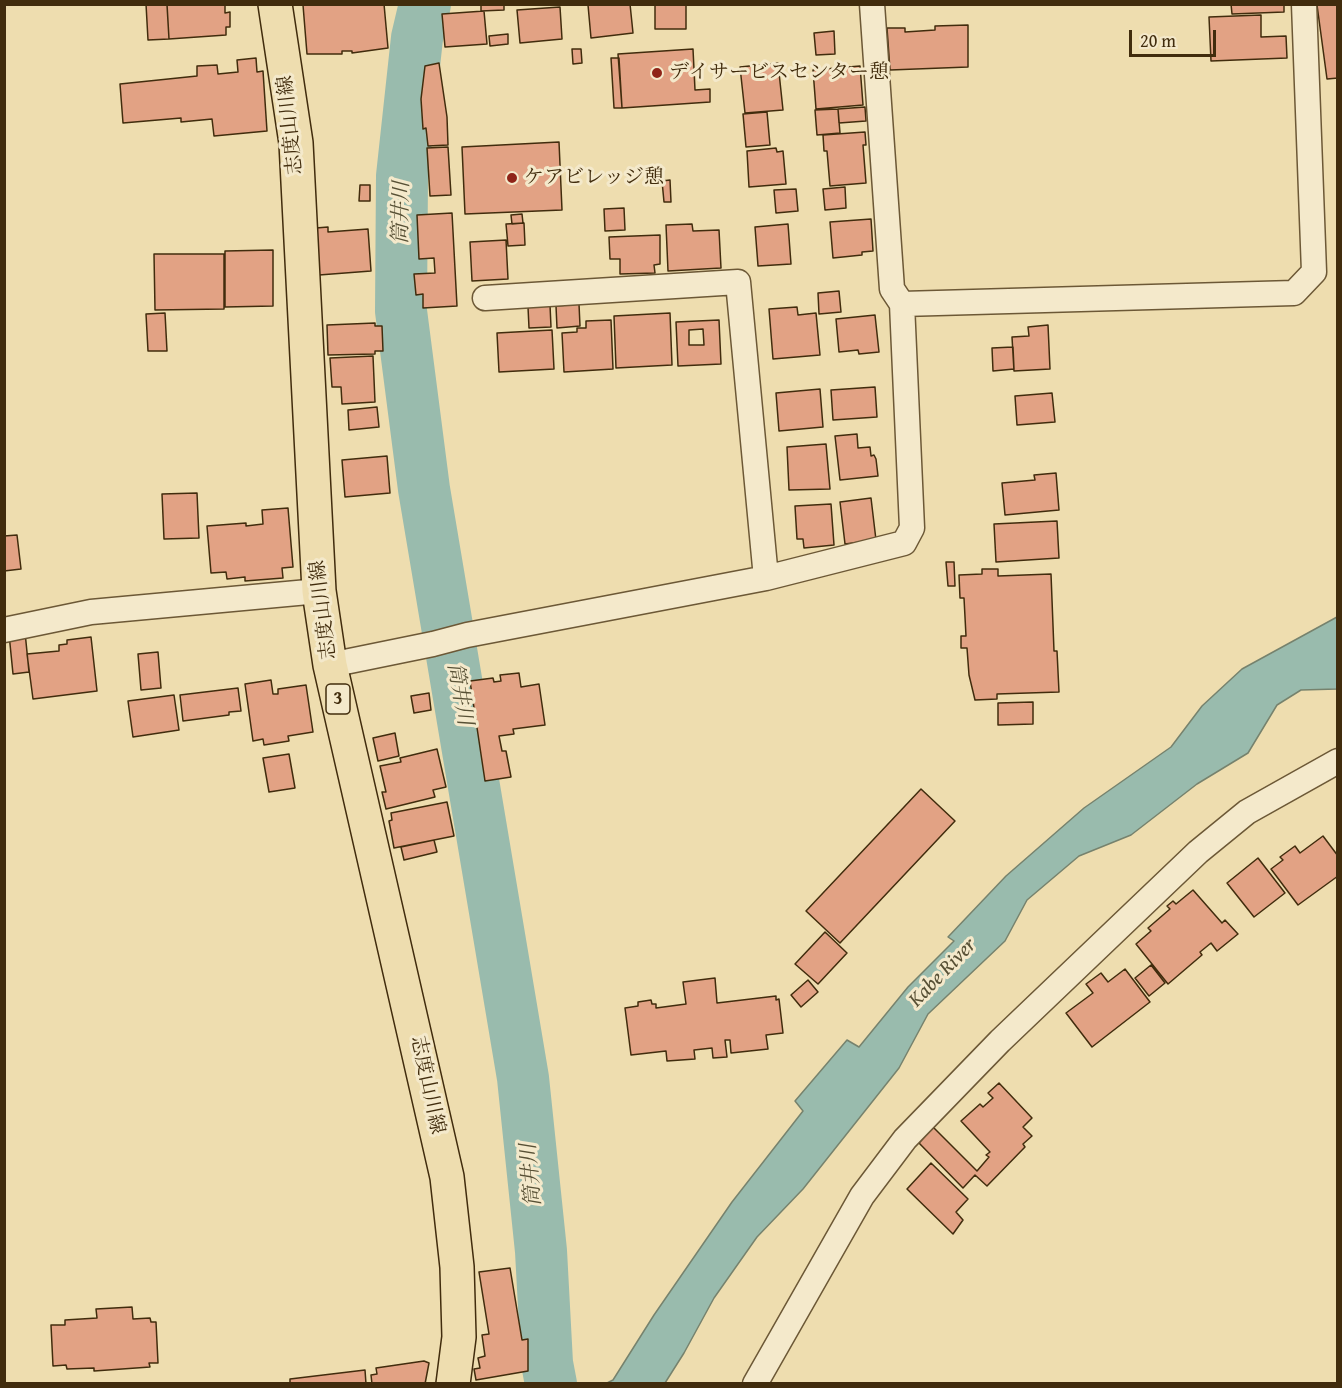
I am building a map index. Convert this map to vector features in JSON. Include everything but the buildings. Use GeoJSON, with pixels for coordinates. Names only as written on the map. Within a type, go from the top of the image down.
{"type":"FeatureCollection","features":[{"type":"Feature","properties":{"kind":"main road","name":"志度山川線"},"geometry":{"type":"LineString","coordinates":[[275,4],[296,143],[319,591],[330,665],[447,1177],[457,1267],[459,1337],[453,1383]]}},
{"type":"Feature","properties":{"kind":"street"},"geometry":{"type":"LineString","coordinates":[[330,665],[433,644],[467,634],[766,578],[904,543],[912,528],[902,304],[892,289],[872,4]]}},
{"type":"Feature","properties":{"kind":"street"},"geometry":{"type":"LineString","coordinates":[[902,304],[1294,293],[1314,272],[1304,4]]}},
{"type":"Feature","properties":{"kind":"street"},"geometry":{"type":"LineString","coordinates":[[485,298],[738,282],[766,578]]}},
{"type":"Feature","properties":{"kind":"street"},"geometry":{"type":"LineString","coordinates":[[4,630],[91,612],[319,591]]}},
{"type":"Feature","properties":{"kind":"street"},"geometry":{"type":"LineString","coordinates":[[755,1383],[862,1196],[905,1139],[1000,1041],[1198,852],[1247,812],[1338,761]]}},
{"type":"Feature","properties":{"kind":"water","name":"Kabe River"},"geometry":{"type":"Polygon","coordinates":[[[1337,617],[1337,689],[1301,690],[1277,705],[1248,753],[1197,784],[1131,835],[1079,856],[1027,900],[1005,941],[928,1014],[899,1068],[803,1189],[757,1237],[714,1298],[665,1383],[607,1383],[613,1380],[654,1315],[732,1202],[803,1111],[795,1101],[847,1040],[859,1047],[908,987],[954,941],[948,937],[1006,876],[1084,808],[1171,747],[1202,706],[1242,669],[1337,617]]]}},
{"type":"Feature","properties":{"kind":"waterway","name":"筒井川"},"geometry":{"type":"LineString","coordinates":[[425,4],[417,38],[402,176],[401,311],[424,489],[523,1078],[541,1251],[547,1363],[551,1384]]}},
{"type":"Feature","properties":{"kind":"place","name":"デイサービスセンター憩"},"geometry":{"type":"Point","coordinates":[657,73]}},
{"type":"Feature","properties":{"kind":"place","name":"ケアビレッジ憩"},"geometry":{"type":"Point","coordinates":[512,178]}}]}
